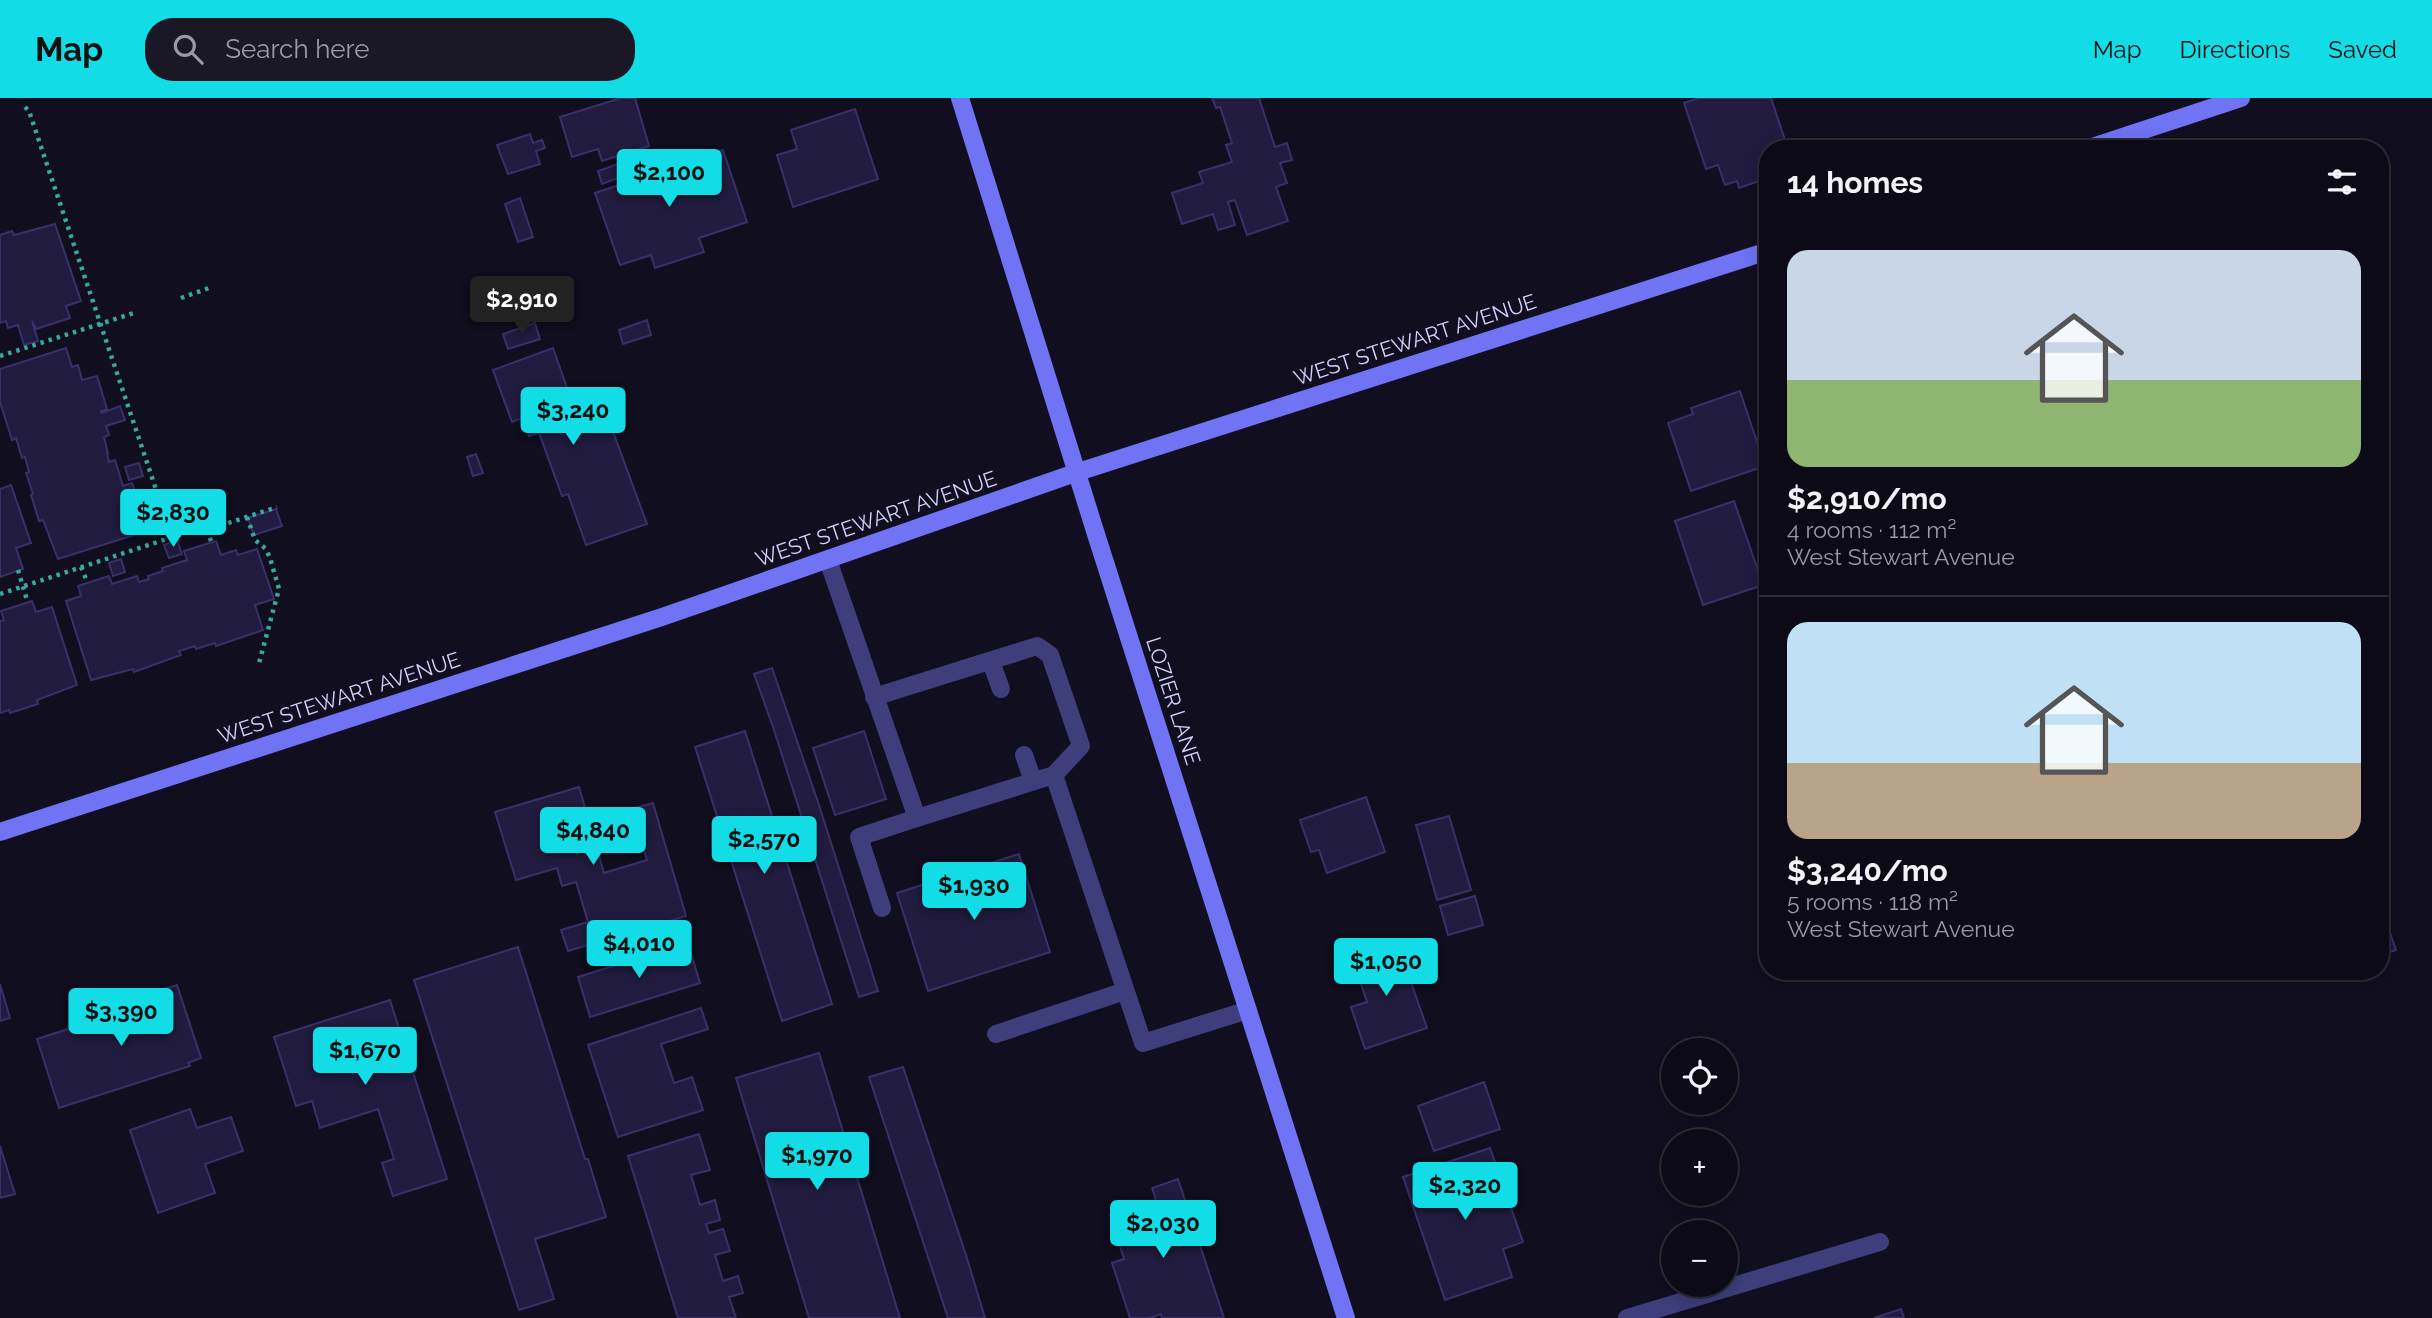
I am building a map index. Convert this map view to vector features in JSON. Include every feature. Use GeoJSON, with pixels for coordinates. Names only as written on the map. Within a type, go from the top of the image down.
{"type":"FeatureCollection","features":[{"type":"Feature","properties":{"kind":"main road","name":"LOZIER LANE"},"geometry":{"type":"LineString","coordinates":[[960,98],[1346,1318]]}},
{"type":"Feature","properties":{"kind":"main road"},"geometry":{"type":"LineString","coordinates":[[2113,140],[2241,98]]}},
{"type":"Feature","properties":{"kind":"main road","name":"WEST STEWART AVENUE"},"geometry":{"type":"LineString","coordinates":[[0,832],[662,617],[1078,472],[1759,254]]}},
{"type":"Feature","properties":{"kind":"street"},"geometry":{"type":"LineString","coordinates":[[828,560],[917,818],[923,816]]}},
{"type":"Feature","properties":{"kind":"street"},"geometry":{"type":"LineString","coordinates":[[874,697],[1037,646],[1051,655],[1081,747],[1054,775],[859,837],[881,908]]}},
{"type":"Feature","properties":{"kind":"street"},"geometry":{"type":"LineString","coordinates":[[991,662],[1001,690]]}},
{"type":"Feature","properties":{"kind":"street"},"geometry":{"type":"LineString","coordinates":[[1024,755],[1032,781]]}},
{"type":"Feature","properties":{"kind":"street"},"geometry":{"type":"LineString","coordinates":[[1054,775],[1143,1043],[1248,1010]]}},
{"type":"Feature","properties":{"kind":"street"},"geometry":{"type":"LineString","coordinates":[[996,1034],[1125,991]]}},
{"type":"Feature","properties":{"kind":"street"},"geometry":{"type":"LineString","coordinates":[[1627,1318],[1880,1242]]}},
{"type":"Feature","properties":{"kind":"path"},"geometry":{"type":"LineString","coordinates":[[24,107],[29,111],[172,537]]}},
{"type":"Feature","properties":{"kind":"path"},"geometry":{"type":"LineString","coordinates":[[181,298],[209,288]]}},
{"type":"Feature","properties":{"kind":"path"},"geometry":{"type":"LineString","coordinates":[[0,356],[134,313]]}},
{"type":"Feature","properties":{"kind":"path"},"geometry":{"type":"LineString","coordinates":[[0,594],[200,528],[207,530],[277,507]]}},
{"type":"Feature","properties":{"kind":"path"},"geometry":{"type":"LineString","coordinates":[[247,517],[255,540],[266,549],[279,589],[259,663]]}},
{"type":"Feature","properties":{"kind":"path"},"geometry":{"type":"LineString","coordinates":[[207,530],[211,541]]}},
{"type":"Feature","properties":{"kind":"path"},"geometry":{"type":"LineString","coordinates":[[81,567],[87,582]]}},
{"type":"Feature","properties":{"kind":"path"},"geometry":{"type":"LineString","coordinates":[[18,570],[27,600]]}},
{"type":"Feature","properties":{"kind":"building"},"geometry":{"type":"Polygon","coordinates":[[[621,98],[635,98],[649,146],[602,161],[598,149],[572,157],[560,117],[621,98]]]}},
{"type":"Feature","properties":{"kind":"building"},"geometry":{"type":"Polygon","coordinates":[[[1212,98],[1259,98],[1275,147],[1287,143],[1292,160],[1280,163],[1287,183],[1276,187],[1288,221],[1247,235],[1235,200],[1228,202],[1235,225],[1218,230],[1213,214],[1182,224],[1172,193],[1203,183],[1199,172],[1232,162],[1226,145],[1232,143],[1220,107],[1216,108],[1212,98]]]}},
{"type":"Feature","properties":{"kind":"building"},"geometry":{"type":"Polygon","coordinates":[[[1699,98],[1771,98],[1785,140],[1759,140],[1759,181],[1739,188],[1737,181],[1725,185],[1718,165],[1706,169],[1684,103],[1699,98]]]}},
{"type":"Feature","properties":{"kind":"building"},"geometry":{"type":"Polygon","coordinates":[[[855,109],[878,179],[793,207],[777,155],[797,149],[791,130],[855,109]]]}},
{"type":"Feature","properties":{"kind":"building"},"geometry":{"type":"Polygon","coordinates":[[[530,134],[533,143],[542,140],[545,148],[536,151],[540,164],[508,174],[497,145],[530,134]]]}},
{"type":"Feature","properties":{"kind":"building"},"geometry":{"type":"Polygon","coordinates":[[[723,150],[747,222],[699,238],[704,252],[655,268],[651,255],[620,265],[595,193],[622,184],[620,177],[602,184],[598,171],[632,159],[637,175],[631,177],[632,180],[723,150]]]}},
{"type":"Feature","properties":{"kind":"building"},"geometry":{"type":"Polygon","coordinates":[[[520,198],[533,237],[518,242],[505,204],[520,198]]]}},
{"type":"Feature","properties":{"kind":"building"},"geometry":{"type":"Polygon","coordinates":[[[55,224],[81,301],[66,306],[70,318],[36,329],[32,321],[38,341],[24,345],[18,325],[8,328],[6,321],[0,323],[0,235],[12,231],[14,235],[55,224]]]}},
{"type":"Feature","properties":{"kind":"building"},"geometry":{"type":"Polygon","coordinates":[[[647,320],[651,335],[623,344],[619,330],[647,320]]]}},
{"type":"Feature","properties":{"kind":"building"},"geometry":{"type":"Polygon","coordinates":[[[535,323],[540,339],[508,349],[503,334],[535,323]]]}},
{"type":"Feature","properties":{"kind":"building"},"geometry":{"type":"Polygon","coordinates":[[[66,348],[72,367],[78,365],[82,380],[97,376],[107,409],[101,411],[102,413],[120,406],[125,420],[106,426],[109,435],[104,437],[107,453],[109,462],[115,460],[123,486],[132,483],[143,515],[132,519],[137,534],[58,559],[43,520],[39,521],[26,473],[29,472],[25,457],[22,458],[16,438],[12,440],[0,402],[0,369],[66,348]]]}},
{"type":"Feature","properties":{"kind":"building"},"geometry":{"type":"Polygon","coordinates":[[[553,348],[577,416],[595,409],[603,431],[612,429],[647,524],[586,545],[568,494],[562,496],[539,433],[529,436],[522,418],[512,422],[493,370],[553,348]]]}},
{"type":"Feature","properties":{"kind":"building"},"geometry":{"type":"Polygon","coordinates":[[[1740,391],[1759,448],[1759,468],[1691,491],[1668,423],[1693,414],[1691,408],[1740,391]]]}},
{"type":"Feature","properties":{"kind":"building"},"geometry":{"type":"Polygon","coordinates":[[[476,454],[483,473],[473,476],[467,457],[476,454]]]}},
{"type":"Feature","properties":{"kind":"building"},"geometry":{"type":"Polygon","coordinates":[[[139,463],[143,476],[129,480],[125,467],[139,463]]]}},
{"type":"Feature","properties":{"kind":"building"},"geometry":{"type":"Polygon","coordinates":[[[11,485],[31,543],[16,548],[23,569],[0,577],[0,489],[11,485]]]}},
{"type":"Feature","properties":{"kind":"building"},"geometry":{"type":"Polygon","coordinates":[[[1734,501],[1759,573],[1759,586],[1703,605],[1675,521],[1734,501]]]}},
{"type":"Feature","properties":{"kind":"building"},"geometry":{"type":"Polygon","coordinates":[[[276,509],[282,526],[254,535],[248,518],[276,509]]]}},
{"type":"Feature","properties":{"kind":"building"},"geometry":{"type":"Polygon","coordinates":[[[177,540],[182,554],[169,558],[164,545],[177,540]]]}},
{"type":"Feature","properties":{"kind":"building"},"geometry":{"type":"Polygon","coordinates":[[[216,541],[221,555],[236,550],[238,555],[257,549],[274,599],[255,605],[263,630],[216,646],[215,643],[179,651],[181,655],[134,672],[133,669],[91,680],[66,601],[81,596],[78,586],[109,576],[112,584],[137,576],[139,582],[149,579],[148,576],[163,571],[162,568],[187,560],[184,551],[216,541]]]}},
{"type":"Feature","properties":{"kind":"building"},"geometry":{"type":"Polygon","coordinates":[[[121,559],[125,572],[113,576],[109,563],[121,559]]]}},
{"type":"Feature","properties":{"kind":"building"},"geometry":{"type":"Polygon","coordinates":[[[32,601],[36,612],[52,607],[77,685],[37,700],[38,704],[10,713],[9,710],[0,713],[0,621],[4,620],[1,611],[32,601]]]}},
{"type":"Feature","properties":{"kind":"building"},"geometry":{"type":"Polygon","coordinates":[[[772,668],[878,991],[859,997],[754,674],[772,668]]]}},
{"type":"Feature","properties":{"kind":"building"},"geometry":{"type":"Polygon","coordinates":[[[745,731],[832,1004],[782,1021],[695,747],[745,731]]]}},
{"type":"Feature","properties":{"kind":"building"},"geometry":{"type":"Polygon","coordinates":[[[864,731],[886,799],[835,815],[813,748],[864,731]]]}},
{"type":"Feature","properties":{"kind":"building"},"geometry":{"type":"Polygon","coordinates":[[[579,787],[604,873],[647,860],[632,809],[653,803],[686,916],[568,951],[561,930],[588,922],[576,882],[562,886],[557,868],[516,880],[495,812],[579,787]]]}},
{"type":"Feature","properties":{"kind":"building"},"geometry":{"type":"Polygon","coordinates":[[[1366,797],[1385,852],[1327,873],[1319,850],[1311,852],[1300,820],[1366,797]]]}},
{"type":"Feature","properties":{"kind":"building"},"geometry":{"type":"Polygon","coordinates":[[[1449,816],[1471,890],[1437,900],[1416,825],[1449,816]]]}},
{"type":"Feature","properties":{"kind":"building"},"geometry":{"type":"Polygon","coordinates":[[[1019,854],[1050,952],[928,991],[897,893],[1019,854]]]}},
{"type":"Feature","properties":{"kind":"building"},"geometry":{"type":"Polygon","coordinates":[[[1475,896],[1483,925],[1448,935],[1440,906],[1475,896]]]}},
{"type":"Feature","properties":{"kind":"building"},"geometry":{"type":"Polygon","coordinates":[[[2389,930],[2396,950],[2389,952],[2389,930]]]}},
{"type":"Feature","properties":{"kind":"building"},"geometry":{"type":"Polygon","coordinates":[[[1397,942],[1427,1028],[1365,1049],[1351,1007],[1367,1002],[1352,957],[1397,942]]]}},
{"type":"Feature","properties":{"kind":"building"},"geometry":{"type":"Polygon","coordinates":[[[688,943],[700,983],[590,1017],[578,977],[688,943]]]}},
{"type":"Feature","properties":{"kind":"building"},"geometry":{"type":"Polygon","coordinates":[[[518,947],[606,1217],[535,1239],[554,1299],[519,1310],[414,980],[518,947]]]}},
{"type":"Feature","properties":{"kind":"building"},"geometry":{"type":"Polygon","coordinates":[[[0,984],[10,1018],[0,1021],[0,984]]]}},
{"type":"Feature","properties":{"kind":"building"},"geometry":{"type":"Polygon","coordinates":[[[177,985],[201,1058],[188,1063],[190,1066],[59,1108],[37,1039],[127,1010],[124,1002],[177,985]]]}},
{"type":"Feature","properties":{"kind":"building"},"geometry":{"type":"Polygon","coordinates":[[[390,1000],[447,1179],[393,1196],[382,1163],[394,1159],[378,1109],[320,1128],[312,1101],[296,1106],[274,1037],[390,1000]]]}},
{"type":"Feature","properties":{"kind":"building"},"geometry":{"type":"Polygon","coordinates":[[[701,1008],[708,1029],[661,1044],[674,1083],[692,1077],[703,1110],[618,1137],[588,1045],[701,1008]]]}},
{"type":"Feature","properties":{"kind":"building"},"geometry":{"type":"Polygon","coordinates":[[[819,1053],[900,1318],[809,1318],[736,1078],[819,1053]]]}},
{"type":"Feature","properties":{"kind":"building"},"geometry":{"type":"Polygon","coordinates":[[[903,1067],[985,1318],[948,1318],[869,1077],[903,1067]]]}},
{"type":"Feature","properties":{"kind":"building"},"geometry":{"type":"Polygon","coordinates":[[[1484,1082],[1500,1129],[1434,1151],[1418,1106],[1484,1082]]]}},
{"type":"Feature","properties":{"kind":"building"},"geometry":{"type":"Polygon","coordinates":[[[190,1109],[197,1128],[231,1117],[243,1151],[205,1164],[215,1193],[158,1213],[130,1130],[190,1109]]]}},
{"type":"Feature","properties":{"kind":"building"},"geometry":{"type":"Polygon","coordinates":[[[699,1134],[710,1170],[691,1175],[700,1205],[715,1200],[720,1220],[706,1224],[709,1233],[723,1229],[730,1251],[715,1255],[723,1281],[738,1276],[743,1293],[729,1297],[736,1318],[678,1318],[628,1156],[699,1134]]]}},
{"type":"Feature","properties":{"kind":"building"},"geometry":{"type":"Polygon","coordinates":[[[0,1146],[15,1194],[0,1198],[0,1146]]]}},
{"type":"Feature","properties":{"kind":"building"},"geometry":{"type":"Polygon","coordinates":[[[1490,1148],[1523,1242],[1503,1249],[1512,1277],[1445,1300],[1403,1177],[1490,1148]]]}},
{"type":"Feature","properties":{"kind":"building"},"geometry":{"type":"Polygon","coordinates":[[[1178,1179],[1224,1318],[1162,1318],[1161,1314],[1150,1318],[1130,1318],[1112,1263],[1124,1259],[1110,1215],[1156,1200],[1152,1188],[1178,1179]]]}},
{"type":"Feature","properties":{"kind":"building"},"geometry":{"type":"Polygon","coordinates":[[[1901,1309],[1904,1318],[1874,1318],[1901,1309]]]}}]}
